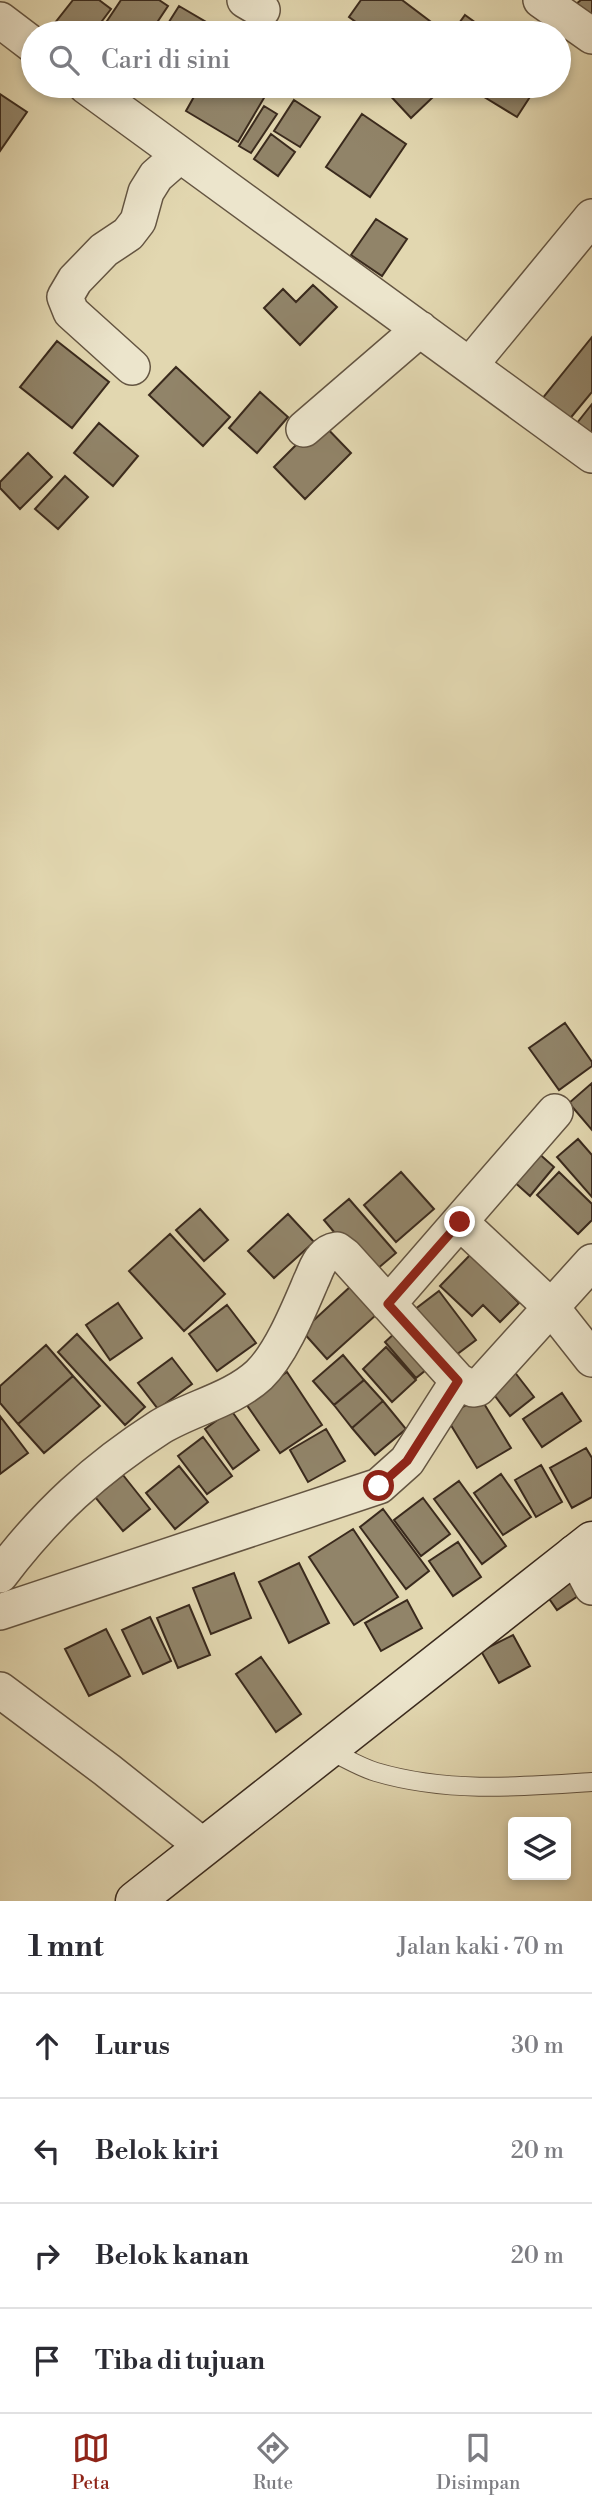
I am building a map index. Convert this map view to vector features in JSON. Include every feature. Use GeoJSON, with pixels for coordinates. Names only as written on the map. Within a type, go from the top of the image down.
{"type":"FeatureCollection","features":[{"type":"Feature","properties":{"kind":"street"},"geometry":{"type":"LineString","coordinates":[[559,5],[592,36]]}},
{"type":"Feature","properties":{"kind":"street"},"geometry":{"type":"LineString","coordinates":[[0,20],[21,37]]}},
{"type":"Feature","properties":{"kind":"street"},"geometry":{"type":"LineString","coordinates":[[102,98],[592,455]]}},
{"type":"Feature","properties":{"kind":"street"},"geometry":{"type":"LineString","coordinates":[[132,367],[71,312],[65,297],[75,280],[104,250],[128,234],[138,221],[146,192],[156,176],[180,155]]}},
{"type":"Feature","properties":{"kind":"street"},"geometry":{"type":"LineString","coordinates":[[470,365],[592,217]]}},
{"type":"Feature","properties":{"kind":"street"},"geometry":{"type":"LineString","coordinates":[[304,429],[420,329]]}},
{"type":"Feature","properties":{"kind":"street"},"geometry":{"type":"LineString","coordinates":[[388,1304],[555,1112]]}},
{"type":"Feature","properties":{"kind":"street"},"geometry":{"type":"LineString","coordinates":[[460,1222],[551,1307],[592,1359]]}},
{"type":"Feature","properties":{"kind":"street"},"geometry":{"type":"LineString","coordinates":[[0,1575],[22,1545],[67,1497],[121,1455],[162,1426],[234,1391],[260,1374],[276,1351],[316,1269],[328,1253],[342,1252],[458,1381],[473,1389],[478,1388],[592,1262]]}},
{"type":"Feature","properties":{"kind":"street"},"geometry":{"type":"LineString","coordinates":[[0,1612],[379,1486],[407,1461],[458,1381]]}},
{"type":"Feature","properties":{"kind":"street"},"geometry":{"type":"LineString","coordinates":[[135,1901],[583,1547],[592,1587]]}},
{"type":"Feature","properties":{"kind":"street"},"geometry":{"type":"LineString","coordinates":[[0,1690],[204,1847]]}},
{"type":"Feature","properties":{"kind":"lane"},"geometry":{"type":"LineString","coordinates":[[326,1749],[373,1771],[459,1786],[509,1788],[592,1782]]}},
{"type":"Feature","properties":{"kind":"building"},"geometry":{"type":"Polygon","coordinates":[[[73,0],[99,0],[111,9],[102,21],[56,21],[73,0]]]}},
{"type":"Feature","properties":{"kind":"building"},"geometry":{"type":"Polygon","coordinates":[[[121,0],[159,0],[168,6],[158,21],[107,21],[121,0]]]}},
{"type":"Feature","properties":{"kind":"building"},"geometry":{"type":"Polygon","coordinates":[[[361,0],[402,0],[430,21],[354,21],[349,17],[361,0]]]}},
{"type":"Feature","properties":{"kind":"building"},"geometry":{"type":"Polygon","coordinates":[[[581,0],[592,0],[592,22],[576,4],[581,0]]]}},
{"type":"Feature","properties":{"kind":"building"},"geometry":{"type":"Polygon","coordinates":[[[179,6],[204,21],[170,21],[179,6]]]}},
{"type":"Feature","properties":{"kind":"building"},"geometry":{"type":"Polygon","coordinates":[[[465,15],[473,21],[461,21],[465,15]]]}},
{"type":"Feature","properties":{"kind":"building"},"geometry":{"type":"Polygon","coordinates":[[[0,94],[27,112],[0,151],[0,94]]]}},
{"type":"Feature","properties":{"kind":"building"},"geometry":{"type":"Polygon","coordinates":[[[193,98],[264,98],[238,142],[186,111],[193,98]]]}},
{"type":"Feature","properties":{"kind":"building"},"geometry":{"type":"Polygon","coordinates":[[[392,98],[432,98],[411,118],[392,98]]]}},
{"type":"Feature","properties":{"kind":"building"},"geometry":{"type":"Polygon","coordinates":[[[486,98],[529,98],[517,117],[486,98]]]}},
{"type":"Feature","properties":{"kind":"building"},"geometry":{"type":"Polygon","coordinates":[[[294,100],[320,117],[300,147],[274,131],[294,100]]]}},
{"type":"Feature","properties":{"kind":"building"},"geometry":{"type":"Polygon","coordinates":[[[264,106],[277,114],[251,153],[239,146],[264,106]]]}},
{"type":"Feature","properties":{"kind":"building"},"geometry":{"type":"Polygon","coordinates":[[[362,114],[406,144],[370,197],[326,167],[362,114]]]}},
{"type":"Feature","properties":{"kind":"building"},"geometry":{"type":"Polygon","coordinates":[[[271,134],[295,152],[278,176],[254,159],[271,134]]]}},
{"type":"Feature","properties":{"kind":"building"},"geometry":{"type":"Polygon","coordinates":[[[376,219],[407,239],[382,276],[351,255],[376,219]]]}},
{"type":"Feature","properties":{"kind":"building"},"geometry":{"type":"Polygon","coordinates":[[[313,285],[337,307],[300,345],[264,308],[283,289],[296,302],[313,285]]]}},
{"type":"Feature","properties":{"kind":"building"},"geometry":{"type":"Polygon","coordinates":[[[592,337],[592,392],[563,427],[537,405],[592,337]]]}},
{"type":"Feature","properties":{"kind":"building"},"geometry":{"type":"Polygon","coordinates":[[[57,341],[109,382],[72,428],[20,387],[57,341]]]}},
{"type":"Feature","properties":{"kind":"building"},"geometry":{"type":"Polygon","coordinates":[[[176,367],[230,417],[203,446],[149,395],[176,367]]]}},
{"type":"Feature","properties":{"kind":"building"},"geometry":{"type":"Polygon","coordinates":[[[260,392],[288,417],[257,453],[229,428],[260,392]]]}},
{"type":"Feature","properties":{"kind":"building"},"geometry":{"type":"Polygon","coordinates":[[[592,404],[592,435],[577,423],[592,404]]]}},
{"type":"Feature","properties":{"kind":"building"},"geometry":{"type":"Polygon","coordinates":[[[320,421],[351,453],[305,499],[274,467],[320,421]]]}},
{"type":"Feature","properties":{"kind":"building"},"geometry":{"type":"Polygon","coordinates":[[[99,423],[138,456],[113,486],[74,453],[99,423]]]}},
{"type":"Feature","properties":{"kind":"building"},"geometry":{"type":"Polygon","coordinates":[[[28,453],[52,477],[20,509],[0,488],[0,482],[28,453]]]}},
{"type":"Feature","properties":{"kind":"building"},"geometry":{"type":"Polygon","coordinates":[[[65,476],[88,497],[58,529],[35,509],[65,476]]]}},
{"type":"Feature","properties":{"kind":"building"},"geometry":{"type":"Polygon","coordinates":[[[565,1023],[592,1062],[592,1066],[559,1090],[529,1048],[565,1023]]]}},
{"type":"Feature","properties":{"kind":"building"},"geometry":{"type":"Polygon","coordinates":[[[592,1083],[592,1130],[569,1103],[592,1083]]]}},
{"type":"Feature","properties":{"kind":"building"},"geometry":{"type":"Polygon","coordinates":[[[578,1139],[592,1155],[592,1197],[557,1157],[578,1139]]]}},
{"type":"Feature","properties":{"kind":"building"},"geometry":{"type":"Polygon","coordinates":[[[536,1151],[554,1167],[530,1196],[512,1180],[536,1151]]]}},
{"type":"Feature","properties":{"kind":"building"},"geometry":{"type":"Polygon","coordinates":[[[401,1172],[434,1209],[396,1242],[364,1205],[401,1172]]]}},
{"type":"Feature","properties":{"kind":"building"},"geometry":{"type":"Polygon","coordinates":[[[559,1172],[592,1204],[592,1220],[578,1234],[537,1195],[559,1172]]]}},
{"type":"Feature","properties":{"kind":"building"},"geometry":{"type":"Polygon","coordinates":[[[349,1199],[396,1253],[370,1275],[324,1220],[349,1199]]]}},
{"type":"Feature","properties":{"kind":"building"},"geometry":{"type":"Polygon","coordinates":[[[200,1209],[228,1240],[204,1261],[176,1230],[200,1209]]]}},
{"type":"Feature","properties":{"kind":"building"},"geometry":{"type":"Polygon","coordinates":[[[288,1214],[314,1242],[274,1278],[248,1251],[288,1214]]]}},
{"type":"Feature","properties":{"kind":"building"},"geometry":{"type":"Polygon","coordinates":[[[170,1234],[225,1294],[184,1331],[129,1271],[170,1234]]]}},
{"type":"Feature","properties":{"kind":"building"},"geometry":{"type":"Polygon","coordinates":[[[471,1254],[519,1303],[500,1322],[483,1305],[472,1316],[440,1286],[471,1254]]]}},
{"type":"Feature","properties":{"kind":"building"},"geometry":{"type":"Polygon","coordinates":[[[351,1286],[376,1315],[327,1359],[302,1331],[351,1286]]]}},
{"type":"Feature","properties":{"kind":"building"},"geometry":{"type":"Polygon","coordinates":[[[439,1291],[476,1340],[452,1358],[414,1310],[439,1291]]]}},
{"type":"Feature","properties":{"kind":"building"},"geometry":{"type":"Polygon","coordinates":[[[118,1303],[142,1338],[110,1360],[86,1325],[118,1303]]]}},
{"type":"Feature","properties":{"kind":"building"},"geometry":{"type":"Polygon","coordinates":[[[227,1305],[256,1343],[217,1371],[189,1334],[227,1305]]]}},
{"type":"Feature","properties":{"kind":"building"},"geometry":{"type":"Polygon","coordinates":[[[405,1324],[437,1361],[416,1378],[385,1342],[405,1324]]]}},
{"type":"Feature","properties":{"kind":"building"},"geometry":{"type":"Polygon","coordinates":[[[77,1334],[145,1407],[125,1425],[58,1352],[77,1334]]]}},
{"type":"Feature","properties":{"kind":"building"},"geometry":{"type":"Polygon","coordinates":[[[46,1345],[73,1376],[18,1424],[0,1403],[0,1386],[46,1345]]]}},
{"type":"Feature","properties":{"kind":"building"},"geometry":{"type":"Polygon","coordinates":[[[386,1347],[416,1380],[392,1402],[363,1369],[386,1347]]]}},
{"type":"Feature","properties":{"kind":"building"},"geometry":{"type":"Polygon","coordinates":[[[343,1355],[364,1380],[334,1405],[313,1381],[343,1355]]]}},
{"type":"Feature","properties":{"kind":"building"},"geometry":{"type":"Polygon","coordinates":[[[172,1358],[192,1384],[158,1409],[138,1383],[172,1358]]]}},
{"type":"Feature","properties":{"kind":"building"},"geometry":{"type":"Polygon","coordinates":[[[513,1370],[534,1397],[510,1416],[489,1388],[513,1370]]]}},
{"type":"Feature","properties":{"kind":"building"},"geometry":{"type":"Polygon","coordinates":[[[287,1372],[322,1425],[280,1453],[244,1401],[287,1372]]]}},
{"type":"Feature","properties":{"kind":"building"},"geometry":{"type":"Polygon","coordinates":[[[73,1376],[100,1406],[44,1453],[18,1424],[73,1376]]]}},
{"type":"Feature","properties":{"kind":"building"},"geometry":{"type":"Polygon","coordinates":[[[364,1380],[383,1401],[352,1428],[334,1405],[364,1380]]]}},
{"type":"Feature","properties":{"kind":"building"},"geometry":{"type":"Polygon","coordinates":[[[562,1393],[581,1421],[542,1447],[523,1419],[562,1393]]]}},
{"type":"Feature","properties":{"kind":"building"},"geometry":{"type":"Polygon","coordinates":[[[480,1397],[511,1448],[477,1468],[446,1417],[480,1397]]]}},
{"type":"Feature","properties":{"kind":"building"},"geometry":{"type":"Polygon","coordinates":[[[383,1401],[406,1429],[375,1455],[352,1428],[383,1401]]]}},
{"type":"Feature","properties":{"kind":"building"},"geometry":{"type":"Polygon","coordinates":[[[231,1410],[259,1450],[233,1469],[205,1429],[231,1410]]]}},
{"type":"Feature","properties":{"kind":"building"},"geometry":{"type":"Polygon","coordinates":[[[0,1416],[28,1453],[0,1474],[0,1416]]]}},
{"type":"Feature","properties":{"kind":"building"},"geometry":{"type":"Polygon","coordinates":[[[326,1429],[345,1461],[308,1482],[290,1450],[326,1429]]]}},
{"type":"Feature","properties":{"kind":"building"},"geometry":{"type":"Polygon","coordinates":[[[203,1437],[232,1476],[207,1494],[178,1456],[203,1437]]]}},
{"type":"Feature","properties":{"kind":"building"},"geometry":{"type":"Polygon","coordinates":[[[586,1448],[592,1458],[592,1497],[572,1508],[550,1468],[586,1448]]]}},
{"type":"Feature","properties":{"kind":"building"},"geometry":{"type":"Polygon","coordinates":[[[541,1465],[562,1502],[536,1517],[515,1480],[541,1465]]]}},
{"type":"Feature","properties":{"kind":"building"},"geometry":{"type":"Polygon","coordinates":[[[179,1466],[208,1502],[175,1529],[146,1493],[179,1466]]]}},
{"type":"Feature","properties":{"kind":"building"},"geometry":{"type":"Polygon","coordinates":[[[501,1474],[531,1517],[503,1535],[474,1493],[501,1474]]]}},
{"type":"Feature","properties":{"kind":"building"},"geometry":{"type":"Polygon","coordinates":[[[123,1475],[150,1509],[123,1531],[95,1497],[123,1475]]]}},
{"type":"Feature","properties":{"kind":"building"},"geometry":{"type":"Polygon","coordinates":[[[459,1481],[506,1546],[482,1564],[434,1499],[459,1481]]]}},
{"type":"Feature","properties":{"kind":"building"},"geometry":{"type":"Polygon","coordinates":[[[423,1498],[450,1534],[421,1556],[394,1520],[423,1498]]]}},
{"type":"Feature","properties":{"kind":"building"},"geometry":{"type":"Polygon","coordinates":[[[383,1509],[429,1571],[406,1589],[360,1527],[383,1509]]]}},
{"type":"Feature","properties":{"kind":"building"},"geometry":{"type":"Polygon","coordinates":[[[353,1529],[398,1597],[354,1625],[309,1557],[353,1529]]]}},
{"type":"Feature","properties":{"kind":"building"},"geometry":{"type":"Polygon","coordinates":[[[458,1542],[481,1577],[453,1596],[429,1561],[458,1542]]]}},
{"type":"Feature","properties":{"kind":"building"},"geometry":{"type":"Polygon","coordinates":[[[299,1563],[329,1623],[289,1643],[259,1582],[299,1563]]]}},
{"type":"Feature","properties":{"kind":"building"},"geometry":{"type":"Polygon","coordinates":[[[565,1571],[581,1594],[557,1610],[541,1587],[565,1571]]]}},
{"type":"Feature","properties":{"kind":"building"},"geometry":{"type":"Polygon","coordinates":[[[234,1573],[251,1618],[211,1634],[193,1588],[234,1573]]]}},
{"type":"Feature","properties":{"kind":"building"},"geometry":{"type":"Polygon","coordinates":[[[407,1600],[422,1628],[381,1651],[365,1623],[407,1600]]]}},
{"type":"Feature","properties":{"kind":"building"},"geometry":{"type":"Polygon","coordinates":[[[189,1605],[210,1655],[178,1668],[157,1618],[189,1605]]]}},
{"type":"Feature","properties":{"kind":"building"},"geometry":{"type":"Polygon","coordinates":[[[150,1617],[171,1661],[143,1674],[122,1630],[150,1617]]]}},
{"type":"Feature","properties":{"kind":"building"},"geometry":{"type":"Polygon","coordinates":[[[106,1629],[130,1676],[89,1696],[65,1649],[106,1629]]]}},
{"type":"Feature","properties":{"kind":"building"},"geometry":{"type":"Polygon","coordinates":[[[513,1635],[530,1666],[499,1683],[481,1651],[513,1635]]]}},
{"type":"Feature","properties":{"kind":"building"},"geometry":{"type":"Polygon","coordinates":[[[261,1657],[301,1714],[276,1732],[236,1674],[261,1657]]]}},
{"type":"Feature","properties":{"kind":"route"},"geometry":{"type":"LineString","coordinates":[[379,1486],[407,1461],[458,1381],[388,1304],[460,1222]]}}]}
